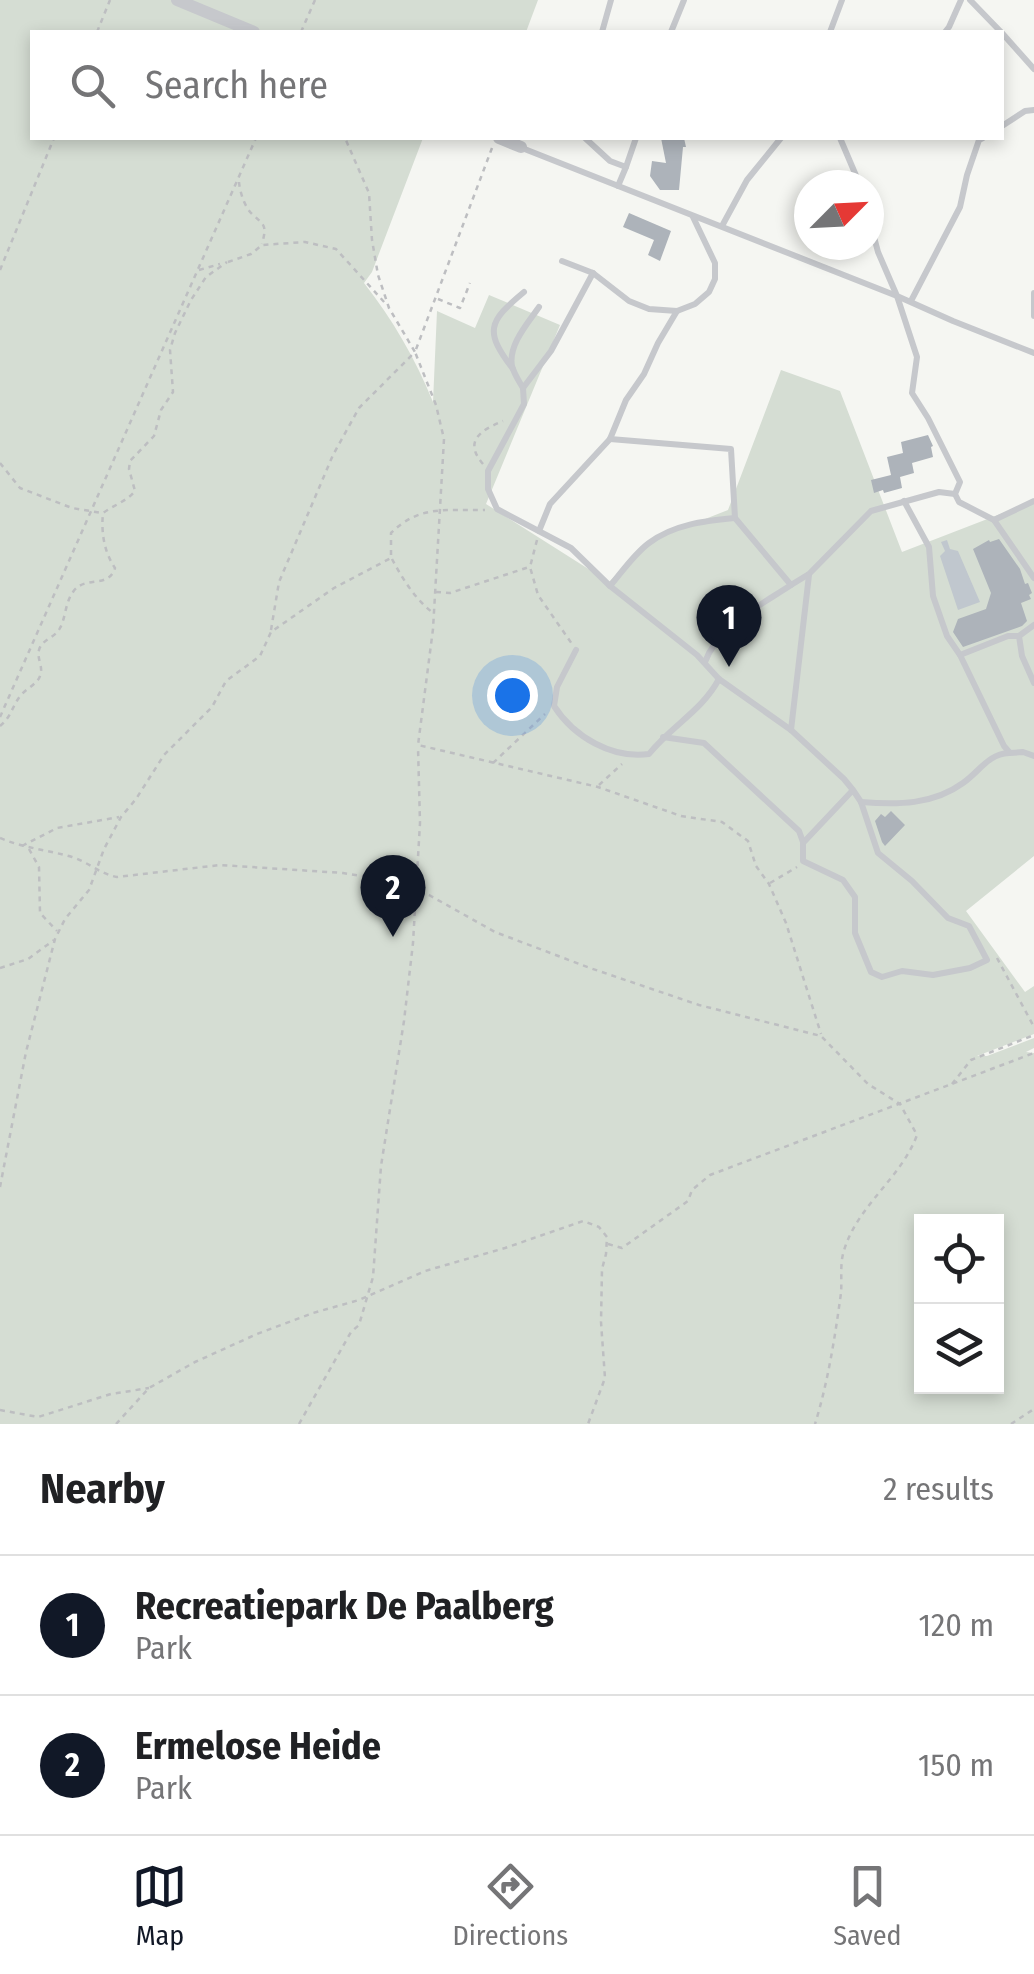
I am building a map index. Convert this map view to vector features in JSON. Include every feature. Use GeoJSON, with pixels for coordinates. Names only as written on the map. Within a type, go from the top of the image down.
{"type":"FeatureCollection","features":[{"type":"Feature","properties":{"kind":"street"},"geometry":{"type":"LineString","coordinates":[[177,0],[249,30]]}},
{"type":"Feature","properties":{"kind":"street"},"geometry":{"type":"LineString","coordinates":[[503,140],[521,147]]}},
{"type":"Feature","properties":{"kind":"lane"},"geometry":{"type":"LineString","coordinates":[[603,30],[611,0]]}},
{"type":"Feature","properties":{"kind":"lane"},"geometry":{"type":"LineString","coordinates":[[672,30],[684,0]]}},
{"type":"Feature","properties":{"kind":"lane"},"geometry":{"type":"LineString","coordinates":[[831,30],[842,0]]}},
{"type":"Feature","properties":{"kind":"lane"},"geometry":{"type":"LineString","coordinates":[[947,30],[961,0]]}},
{"type":"Feature","properties":{"kind":"lane"},"geometry":{"type":"LineString","coordinates":[[970,0],[998,30]]}},
{"type":"Feature","properties":{"kind":"lane"},"geometry":{"type":"LineString","coordinates":[[1004,36],[1034,69]]}},
{"type":"Feature","properties":{"kind":"lane"},"geometry":{"type":"LineString","coordinates":[[1004,125],[1034,110]]}},
{"type":"Feature","properties":{"kind":"lane"},"geometry":{"type":"LineString","coordinates":[[587,140],[610,161],[626,166]]}},
{"type":"Feature","properties":{"kind":"lane"},"geometry":{"type":"LineString","coordinates":[[618,186],[635,140]]}},
{"type":"Feature","properties":{"kind":"lane"},"geometry":{"type":"LineString","coordinates":[[722,226],[748,180],[779,140]]}},
{"type":"Feature","properties":{"kind":"lane"},"geometry":{"type":"LineString","coordinates":[[841,140],[854,170]]}},
{"type":"Feature","properties":{"kind":"lane"},"geometry":{"type":"LineString","coordinates":[[911,301],[960,207],[978,140]]}},
{"type":"Feature","properties":{"kind":"lane"},"geometry":{"type":"LineString","coordinates":[[521,147],[1034,353]]}},
{"type":"Feature","properties":{"kind":"lane"},"geometry":{"type":"LineString","coordinates":[[562,261],[593,274],[629,301],[650,309],[677,311],[695,304],[709,292],[714,279],[716,263],[693,216]]}},
{"type":"Feature","properties":{"kind":"lane"},"geometry":{"type":"LineString","coordinates":[[882,260],[898,296],[917,358],[912,394],[960,482],[955,494],[959,502],[994,520],[1034,578]]}},
{"type":"Feature","properties":{"kind":"lane"},"geometry":{"type":"LineString","coordinates":[[523,388],[552,350],[593,274]]}},
{"type":"Feature","properties":{"kind":"lane"},"geometry":{"type":"LineString","coordinates":[[524,292],[502,310],[494,326],[494,340],[523,388],[524,404],[488,471],[488,489],[496,509],[571,548],[610,586],[705,662],[719,679],[791,730],[844,778],[861,802],[878,853],[948,918],[969,926],[987,960],[970,968],[933,975],[902,971],[882,977],[871,972],[855,933],[855,897],[843,880],[803,860],[799,832],[704,744],[663,737]]}},
{"type":"Feature","properties":{"kind":"lane"},"geometry":{"type":"LineString","coordinates":[[1034,293],[1034,316]]}},
{"type":"Feature","properties":{"kind":"lane"},"geometry":{"type":"LineString","coordinates":[[512,369],[518,339],[539,307]]}},
{"type":"Feature","properties":{"kind":"lane"},"geometry":{"type":"LineString","coordinates":[[538,532],[550,504],[610,439],[626,400],[677,311]]}},
{"type":"Feature","properties":{"kind":"lane"},"geometry":{"type":"LineString","coordinates":[[610,439],[731,449],[735,518],[791,584]]}},
{"type":"Feature","properties":{"kind":"lane"},"geometry":{"type":"LineString","coordinates":[[705,662],[720,636],[752,610],[809,574],[871,511],[938,492],[955,494]]}},
{"type":"Feature","properties":{"kind":"lane"},"geometry":{"type":"LineString","coordinates":[[994,520],[1034,501]]}},
{"type":"Feature","properties":{"kind":"lane"},"geometry":{"type":"LineString","coordinates":[[904,502],[929,548],[933,596],[946,636],[960,655],[1010,753]]}},
{"type":"Feature","properties":{"kind":"lane"},"geometry":{"type":"LineString","coordinates":[[610,586],[647,544],[698,522],[735,518]]}},
{"type":"Feature","properties":{"kind":"lane"},"geometry":{"type":"LineString","coordinates":[[791,730],[809,574]]}},
{"type":"Feature","properties":{"kind":"lane"},"geometry":{"type":"LineString","coordinates":[[1034,625],[1019,636],[1022,656],[1034,683]]}},
{"type":"Feature","properties":{"kind":"lane"},"geometry":{"type":"LineString","coordinates":[[960,655],[1008,636],[1019,636]]}},
{"type":"Feature","properties":{"kind":"lane"},"geometry":{"type":"LineString","coordinates":[[576,650],[558,687],[554,706],[566,724],[597,744],[629,757],[649,754],[708,699],[719,679]]}},
{"type":"Feature","properties":{"kind":"lane"},"geometry":{"type":"LineString","coordinates":[[861,802],[937,798],[962,784],[997,754],[1023,752],[1034,756]]}},
{"type":"Feature","properties":{"kind":"lane"},"geometry":{"type":"LineString","coordinates":[[803,843],[853,790]]}},
{"type":"Feature","properties":{"kind":"path"},"geometry":{"type":"LineString","coordinates":[[98,30],[110,0]]}},
{"type":"Feature","properties":{"kind":"path"},"geometry":{"type":"LineString","coordinates":[[302,30],[315,0]]}},
{"type":"Feature","properties":{"kind":"path"},"geometry":{"type":"LineString","coordinates":[[0,270],[53,140]]}},
{"type":"Feature","properties":{"kind":"path"},"geometry":{"type":"LineString","coordinates":[[0,717],[255,140]]}},
{"type":"Feature","properties":{"kind":"path"},"geometry":{"type":"LineString","coordinates":[[347,140],[369,193],[378,275],[389,308]]}},
{"type":"Feature","properties":{"kind":"path"},"geometry":{"type":"LineString","coordinates":[[0,1187],[26,1052],[58,932],[90,890],[104,848],[164,755],[212,706],[226,681],[260,656],[271,632],[279,582],[333,455],[359,408],[415,352],[497,140]]}},
{"type":"Feature","properties":{"kind":"path"},"geometry":{"type":"LineString","coordinates":[[196,271],[251,254],[262,244],[264,226],[250,213],[238,186],[240,176]]}},
{"type":"Feature","properties":{"kind":"path"},"geometry":{"type":"LineString","coordinates":[[262,244],[305,242],[336,249],[389,308],[426,376],[442,425],[444,464],[434,614],[418,746],[420,823],[416,890],[402,1035],[381,1166],[373,1277],[359,1325],[351,1332],[300,1424]]}},
{"type":"Feature","properties":{"kind":"path"},"geometry":{"type":"LineString","coordinates":[[103,513],[135,491],[128,469],[130,461],[154,436],[161,410],[174,392],[170,350],[175,333],[206,277],[226,262]]}},
{"type":"Feature","properties":{"kind":"path"},"geometry":{"type":"LineString","coordinates":[[436,298],[460,308],[470,284]]}},
{"type":"Feature","properties":{"kind":"path"},"geometry":{"type":"LineString","coordinates":[[488,471],[474,455],[478,436],[486,428],[518,415]]}},
{"type":"Feature","properties":{"kind":"path"},"geometry":{"type":"LineString","coordinates":[[0,463],[20,488],[72,508],[103,513]]}},
{"type":"Feature","properties":{"kind":"path"},"geometry":{"type":"LineString","coordinates":[[434,614],[400,576],[391,558],[392,533],[403,521],[427,512],[496,509]]}},
{"type":"Feature","properties":{"kind":"path"},"geometry":{"type":"LineString","coordinates":[[0,726],[12,714],[18,698],[38,681],[42,671],[38,653],[41,644],[60,628],[75,587],[109,580],[114,574],[102,537],[103,513]]}},
{"type":"Feature","properties":{"kind":"path"},"geometry":{"type":"LineString","coordinates":[[538,532],[530,567],[538,595],[576,650]]}},
{"type":"Feature","properties":{"kind":"path"},"geometry":{"type":"LineString","coordinates":[[271,632],[334,588],[391,558]]}},
{"type":"Feature","properties":{"kind":"path"},"geometry":{"type":"LineString","coordinates":[[436,592],[450,594],[530,567]]}},
{"type":"Feature","properties":{"kind":"path"},"geometry":{"type":"LineString","coordinates":[[494,762],[554,706]]}},
{"type":"Feature","properties":{"kind":"path"},"geometry":{"type":"LineString","coordinates":[[418,746],[598,786],[681,816],[722,822],[748,841],[756,866],[786,923],[822,1036],[868,1084],[900,1104],[917,1135],[908,1156],[853,1228],[843,1255],[830,1358],[814,1424]]}},
{"type":"Feature","properties":{"kind":"path"},"geometry":{"type":"LineString","coordinates":[[598,786],[629,757]]}},
{"type":"Feature","properties":{"kind":"path"},"geometry":{"type":"LineString","coordinates":[[20,846],[57,828],[121,817]]}},
{"type":"Feature","properties":{"kind":"path"},"geometry":{"type":"LineString","coordinates":[[0,838],[76,858],[107,876],[220,865],[342,873],[393,881],[429,894],[495,932],[590,968],[699,1006],[822,1036]]}},
{"type":"Feature","properties":{"kind":"path"},"geometry":{"type":"LineString","coordinates":[[28,848],[39,867],[40,913],[58,932]]}},
{"type":"Feature","properties":{"kind":"path"},"geometry":{"type":"LineString","coordinates":[[768,884],[795,870],[803,860]]}},
{"type":"Feature","properties":{"kind":"path"},"geometry":{"type":"LineString","coordinates":[[0,968],[28,958],[55,939]]}},
{"type":"Feature","properties":{"kind":"path"},"geometry":{"type":"LineString","coordinates":[[987,960],[996,957],[1034,1027]]}},
{"type":"Feature","properties":{"kind":"path"},"geometry":{"type":"LineString","coordinates":[[950,1085],[972,1060],[1034,1035]]}},
{"type":"Feature","properties":{"kind":"path"},"geometry":{"type":"LineString","coordinates":[[608,1244],[622,1248],[688,1201],[692,1190],[710,1175],[1034,1053]]}},
{"type":"Feature","properties":{"kind":"path"},"geometry":{"type":"LineString","coordinates":[[116,1424],[148,1388],[257,1334],[367,1296],[425,1270],[583,1222],[599,1228],[608,1244],[602,1270],[600,1322],[605,1378],[588,1424]]}},
{"type":"Feature","properties":{"kind":"path"},"geometry":{"type":"LineString","coordinates":[[0,1410],[38,1417],[111,1394],[148,1388]]}},
{"type":"Feature","properties":{"kind":"path"},"geometry":{"type":"LineString","coordinates":[[1010,1424],[1034,1409]]}},
{"type":"Feature","properties":{"kind":"shaded area"},"geometry":{"type":"Polygon","coordinates":[[[0,0],[538,0],[527,30],[30,30],[30,140],[422,140],[372,272],[364,283],[403,340],[433,402],[437,311],[475,328],[489,295],[560,325],[486,504],[609,582],[649,541],[728,510],[781,370],[840,391],[902,552],[1034,501],[1034,856],[966,911],[1025,992],[1034,986],[1034,1034],[977,1056],[987,1056],[1034,1038],[1034,1048],[1026,1052],[1034,1053],[1034,1424],[0,1424],[0,0]]]}},
{"type":"Feature","properties":{"kind":"shaded area"},"geometry":{"type":"Polygon","coordinates":[[[947,540],[950,549],[958,551],[980,602],[958,610],[940,556],[945,551],[941,542],[947,540]]]}},
{"type":"Feature","properties":{"kind":"building"},"geometry":{"type":"Polygon","coordinates":[[[661,140],[684,140],[679,190],[660,190],[650,176],[652,161],[666,163],[661,140]]]}},
{"type":"Feature","properties":{"kind":"building"},"geometry":{"type":"Polygon","coordinates":[[[629,213],[671,231],[660,261],[648,255],[654,240],[623,227],[629,213]]]}},
{"type":"Feature","properties":{"kind":"building"},"geometry":{"type":"Polygon","coordinates":[[[928,435],[933,457],[912,463],[914,473],[900,477],[902,488],[874,493],[871,480],[891,475],[887,457],[903,453],[901,442],[928,435]]]}},
{"type":"Feature","properties":{"kind":"building"},"geometry":{"type":"Polygon","coordinates":[[[999,539],[1032,593],[1031,599],[1021,603],[1027,621],[963,647],[953,632],[958,619],[986,609],[991,593],[973,549],[999,539]]]}},
{"type":"Feature","properties":{"kind":"building"},"geometry":{"type":"Polygon","coordinates":[[[891,811],[905,825],[885,846],[875,821],[891,811]]]}},
{"type":"Feature","properties":{"kind":"place","name":"Recreatiepark De Paalberg"},"geometry":{"type":"Point","coordinates":[729,667]}},
{"type":"Feature","properties":{"kind":"place","name":"Ermelose Heide"},"geometry":{"type":"Point","coordinates":[393,937]}}]}
